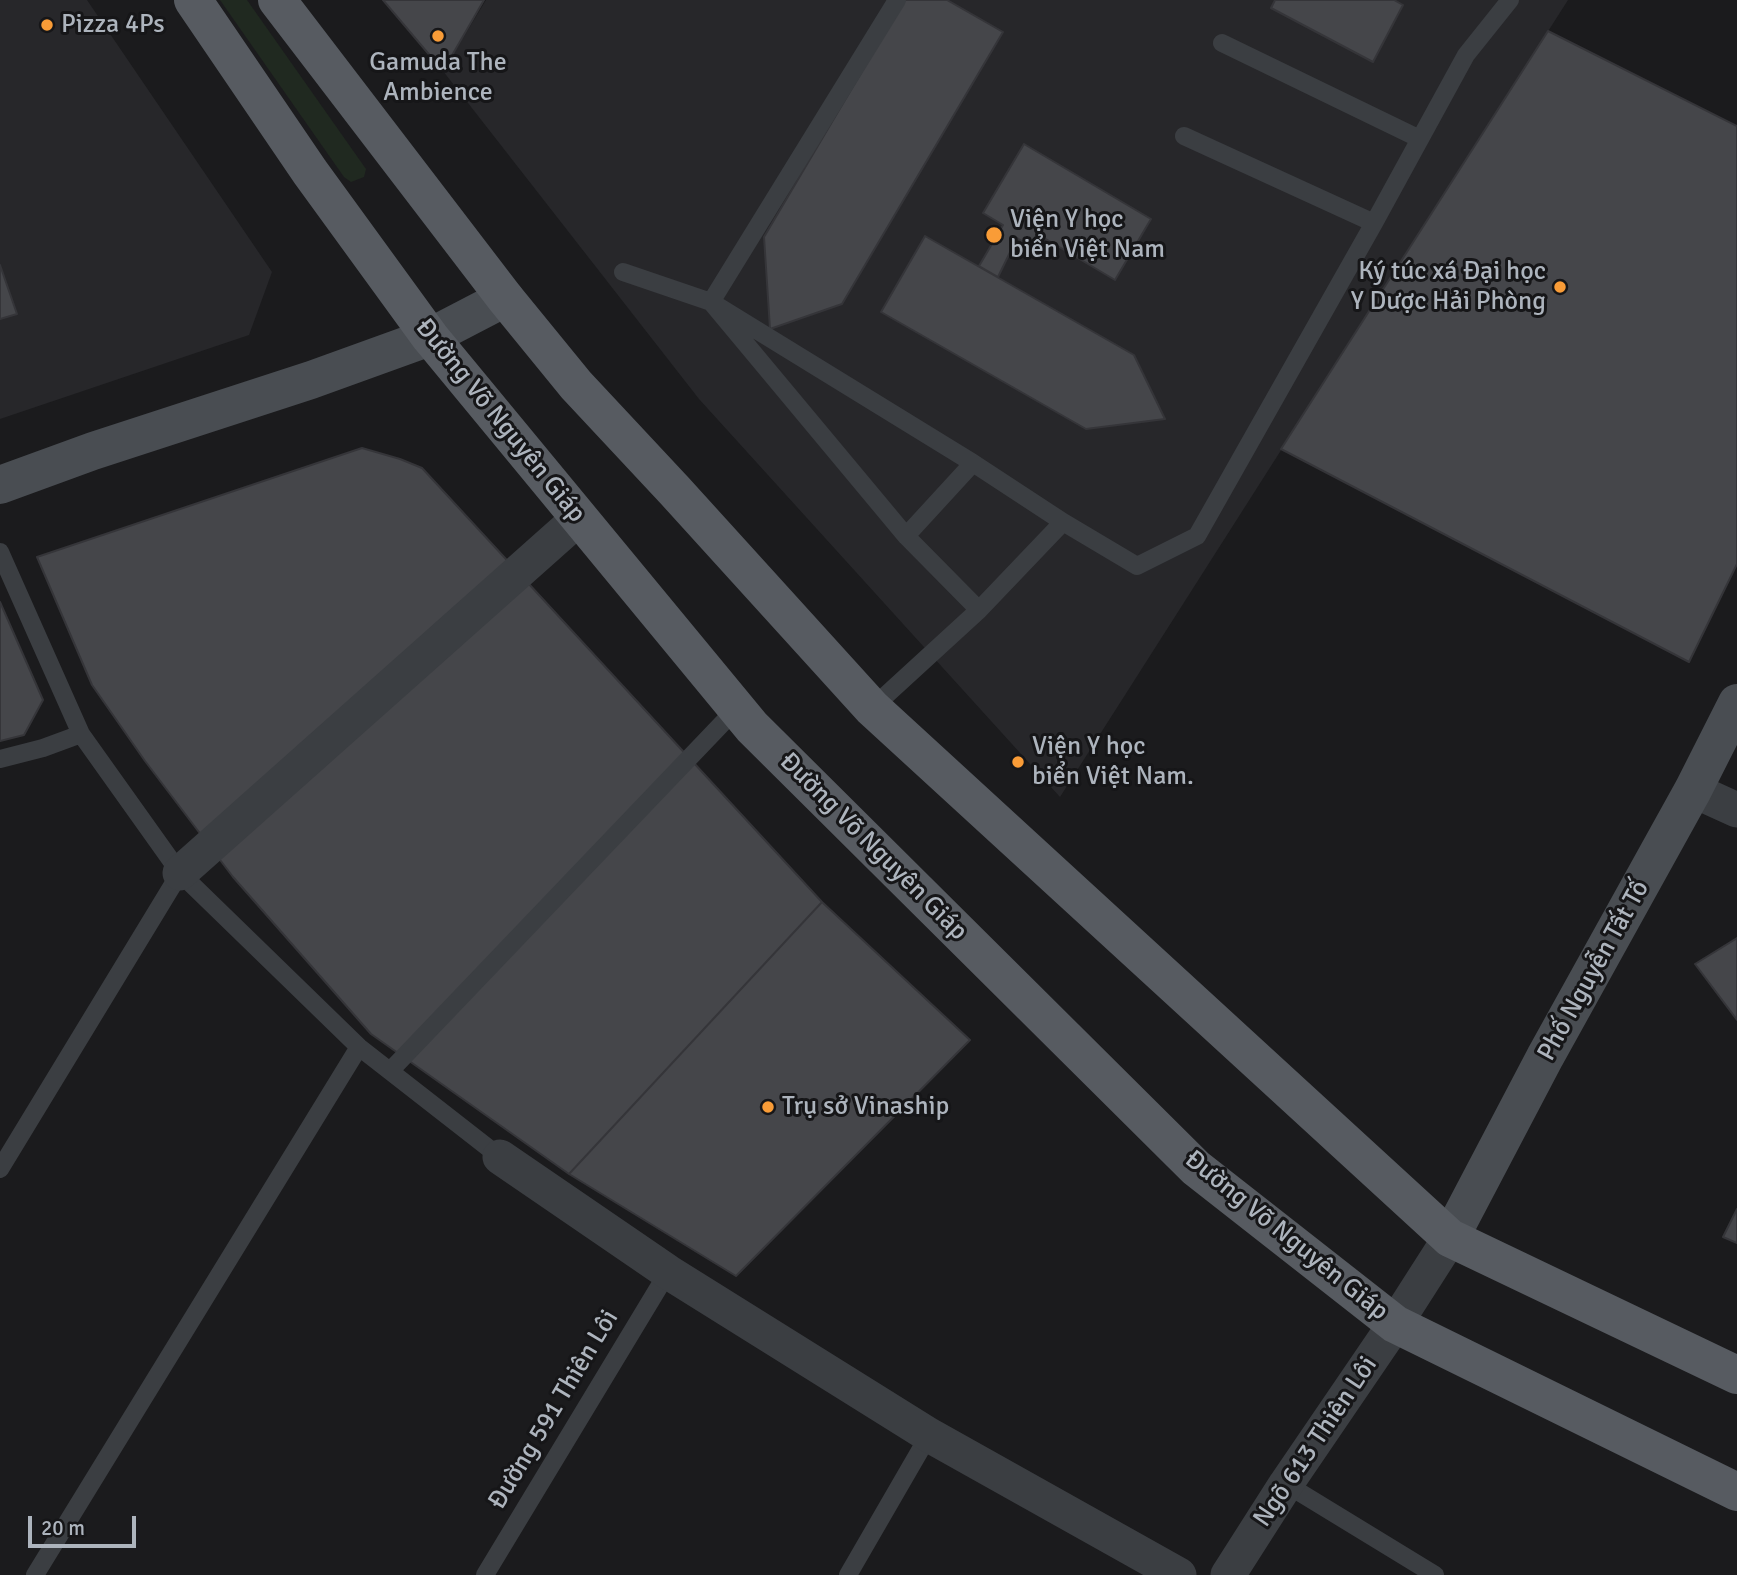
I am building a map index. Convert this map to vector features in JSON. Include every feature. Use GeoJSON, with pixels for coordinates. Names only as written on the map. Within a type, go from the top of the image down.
{"type":"FeatureCollection","features":[{"type":"Feature","properties":{"kind":"main road","name":"Đường Võ Nguyên Giáp"},"geometry":{"type":"LineString","coordinates":[[193,0],[310,172],[430,337],[752,727],[1196,1168],[1395,1324],[1737,1492]]}},
{"type":"Feature","properties":{"kind":"main road"},"geometry":{"type":"LineString","coordinates":[[277,0],[505,298],[576,385],[872,708],[1450,1238],[1737,1375]]}},
{"type":"Feature","properties":{"kind":"street"},"geometry":{"type":"LineString","coordinates":[[0,485],[93,451],[312,380],[430,337],[505,298]]}},
{"type":"Feature","properties":{"kind":"street"},"geometry":{"type":"LineString","coordinates":[[180,873],[579,518]]}},
{"type":"Feature","properties":{"kind":"street","name":"Phố Nguyễn Tất Tố"},"geometry":{"type":"LineString","coordinates":[[1450,1238],[1545,1057],[1693,790],[1737,703]]}},
{"type":"Feature","properties":{"kind":"street"},"geometry":{"type":"LineString","coordinates":[[1693,790],[1737,810]]}},
{"type":"Feature","properties":{"kind":"street"},"geometry":{"type":"LineString","coordinates":[[500,1157],[668,1272],[929,1435],[1179,1575]]}},
{"type":"Feature","properties":{"kind":"street","name":"Ngõ 613 Thiên Lôi"},"geometry":{"type":"LineString","coordinates":[[1228,1575],[1450,1238]]}},
{"type":"Feature","properties":{"kind":"lane"},"geometry":{"type":"LineString","coordinates":[[711,302],[897,0]]}},
{"type":"Feature","properties":{"kind":"lane"},"geometry":{"type":"LineString","coordinates":[[623,272],[711,302],[1137,566],[1197,536],[1466,55],[1510,0]]}},
{"type":"Feature","properties":{"kind":"lane"},"geometry":{"type":"LineString","coordinates":[[1223,43],[1420,139]]}},
{"type":"Feature","properties":{"kind":"lane"},"geometry":{"type":"LineString","coordinates":[[1184,136],[1374,223]]}},
{"type":"Feature","properties":{"kind":"lane"},"geometry":{"type":"LineString","coordinates":[[711,302],[906,536],[979,610]]}},
{"type":"Feature","properties":{"kind":"lane"},"geometry":{"type":"LineString","coordinates":[[906,536],[974,463]]}},
{"type":"Feature","properties":{"kind":"lane"},"geometry":{"type":"LineString","coordinates":[[872,708],[979,610],[1063,522]]}},
{"type":"Feature","properties":{"kind":"lane"},"geometry":{"type":"LineString","coordinates":[[0,552],[81,734],[180,873],[359,1047],[500,1157]]}},
{"type":"Feature","properties":{"kind":"lane"},"geometry":{"type":"LineString","coordinates":[[390,1071],[737,708]]}},
{"type":"Feature","properties":{"kind":"lane"},"geometry":{"type":"LineString","coordinates":[[0,759],[43,748],[81,734]]}},
{"type":"Feature","properties":{"kind":"lane"},"geometry":{"type":"LineString","coordinates":[[0,1169],[180,873]]}},
{"type":"Feature","properties":{"kind":"lane"},"geometry":{"type":"LineString","coordinates":[[35,1575],[359,1047]]}},
{"type":"Feature","properties":{"kind":"lane","name":"Đường 591 Thiên Lôi"},"geometry":{"type":"LineString","coordinates":[[485,1575],[668,1272]]}},
{"type":"Feature","properties":{"kind":"lane"},"geometry":{"type":"LineString","coordinates":[[848,1575],[929,1435]]}},
{"type":"Feature","properties":{"kind":"lane"},"geometry":{"type":"LineString","coordinates":[[1286,1484],[1435,1575]]}},
{"type":"Feature","properties":{"kind":"shaded area"},"geometry":{"type":"Polygon","coordinates":[[[0,0],[87,0],[272,272],[249,335],[0,419],[0,0]]]}},
{"type":"Feature","properties":{"kind":"shaded area"},"geometry":{"type":"Polygon","coordinates":[[[220,0],[247,0],[366,169],[364,177],[351,182],[344,177],[220,0]]]}},
{"type":"Feature","properties":{"kind":"shaded area","name":"Viện Y học biển Việt Nam"},"geometry":{"type":"Polygon","coordinates":[[[486,0],[1568,0],[1060,797],[699,399],[443,71],[486,0]]]}},
{"type":"Feature","properties":{"kind":"building","name":"Gamuda The Ambience"},"geometry":{"type":"Polygon","coordinates":[[[383,0],[484,0],[443,71],[383,0]]]}},
{"type":"Feature","properties":{"kind":"building"},"geometry":{"type":"Polygon","coordinates":[[[904,0],[947,0],[1003,32],[842,304],[770,329],[764,237],[904,0]]]}},
{"type":"Feature","properties":{"kind":"building"},"geometry":{"type":"Polygon","coordinates":[[[1275,0],[1394,0],[1403,5],[1373,62],[1271,8],[1275,0]]]}},
{"type":"Feature","properties":{"kind":"building","name":"Ký túc xá Đại học Y Dược Hải Phòng"},"geometry":{"type":"Polygon","coordinates":[[[1548,31],[1737,126],[1737,564],[1689,662],[1281,449],[1548,31]]]}},
{"type":"Feature","properties":{"kind":"building"},"geometry":{"type":"Polygon","coordinates":[[[1024,144],[1151,219],[1115,280],[1039,235],[1032,247],[1017,238],[998,277],[979,266],[1003,225],[983,213],[1024,144]]]}},
{"type":"Feature","properties":{"kind":"building"},"geometry":{"type":"Polygon","coordinates":[[[925,236],[1134,355],[1165,419],[1086,429],[881,312],[925,236]]]}},
{"type":"Feature","properties":{"kind":"building"},"geometry":{"type":"Polygon","coordinates":[[[0,265],[17,314],[0,319],[0,265]]]}},
{"type":"Feature","properties":{"kind":"building"},"geometry":{"type":"Polygon","coordinates":[[[362,448],[422,468],[822,902],[569,1174],[371,1034],[233,877],[145,761],[92,685],[37,557],[362,448]]]}},
{"type":"Feature","properties":{"kind":"building"},"geometry":{"type":"Polygon","coordinates":[[[0,602],[43,700],[24,735],[0,741],[0,602]]]}},
{"type":"Feature","properties":{"kind":"building","name":"Trụ sở Vinaship"},"geometry":{"type":"Polygon","coordinates":[[[822,902],[970,1040],[736,1276],[569,1174],[822,902]]]}},
{"type":"Feature","properties":{"kind":"building"},"geometry":{"type":"Polygon","coordinates":[[[1737,938],[1737,1020],[1695,964],[1737,938]]]}},
{"type":"Feature","properties":{"kind":"building"},"geometry":{"type":"Polygon","coordinates":[[[1737,1209],[1737,1243],[1723,1237],[1737,1209]]]}},
{"type":"Feature","properties":{"kind":"place","name":"Pizza 4Ps"},"geometry":{"type":"Point","coordinates":[47,25]}},
{"type":"Feature","properties":{"kind":"place","name":"Gamuda The Ambience"},"geometry":{"type":"Point","coordinates":[438,36]}},
{"type":"Feature","properties":{"kind":"place","name":"Viện Y học biển Việt Nam"},"geometry":{"type":"Point","coordinates":[994,235]}},
{"type":"Feature","properties":{"kind":"place","name":"Ký túc xá Đại học Y Dược Hải Phòng"},"geometry":{"type":"Point","coordinates":[1560,287]}},
{"type":"Feature","properties":{"kind":"place","name":"Viện Y học biển Việt Nam."},"geometry":{"type":"Point","coordinates":[1018,762]}},
{"type":"Feature","properties":{"kind":"place","name":"Trụ sở Vinaship"},"geometry":{"type":"Point","coordinates":[768,1107]}}]}
